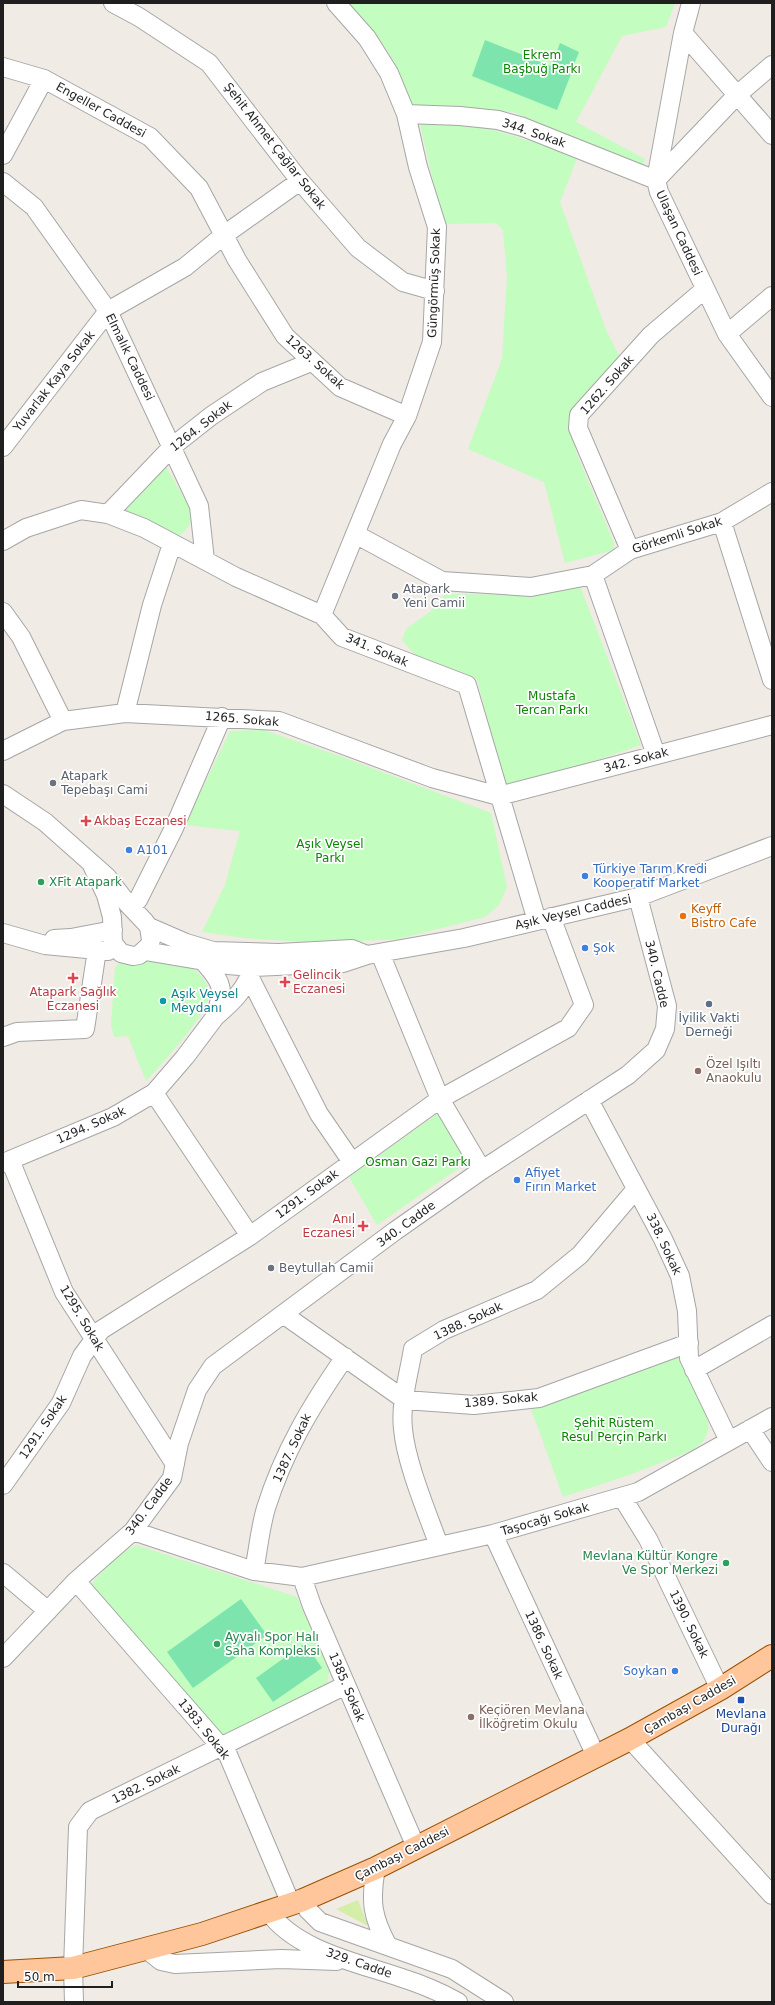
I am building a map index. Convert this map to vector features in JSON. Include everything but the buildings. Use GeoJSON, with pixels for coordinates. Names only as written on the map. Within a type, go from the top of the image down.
{"type":"FeatureCollection","features":[{"type":"Feature","properties":{"kind":"main road","name":"Çambaşı Caddesi"},"geometry":{"type":"LineString","coordinates":[[3,1972],[73,1968],[202,1934],[297,1902],[376,1868],[630,1739],[720,1689],[772,1656]]}},
{"type":"Feature","properties":{"kind":"street","name":"Şehit Ahmet Çağlar Sokak"},"geometry":{"type":"LineString","coordinates":[[113,3],[139,17],[209,63],[300,181],[358,248],[403,282],[434,291]]}},
{"type":"Feature","properties":{"kind":"street","name":"Güngörmüş Sokak"},"geometry":{"type":"LineString","coordinates":[[322,615],[392,444],[407,416],[432,342],[437,227],[418,167],[406,114],[389,74],[367,38],[336,3]]}},
{"type":"Feature","properties":{"kind":"street","name":"Ulaşan Caddesi"},"geometry":{"type":"LineString","coordinates":[[691,3],[683,33],[656,180],[659,192],[727,334],[772,397]]}},
{"type":"Feature","properties":{"kind":"street"},"geometry":{"type":"LineString","coordinates":[[683,33],[772,135]]}},
{"type":"Feature","properties":{"kind":"street"},"geometry":{"type":"LineString","coordinates":[[656,180],[737,95],[772,65]]}},
{"type":"Feature","properties":{"kind":"street","name":"Engeller Caddesi"},"geometry":{"type":"LineString","coordinates":[[3,66],[44,79],[150,137],[199,188],[224,236]]}},
{"type":"Feature","properties":{"kind":"street"},"geometry":{"type":"LineString","coordinates":[[3,155],[44,79]]}},
{"type":"Feature","properties":{"kind":"street","name":"344. Sokak"},"geometry":{"type":"LineString","coordinates":[[406,114],[460,116],[498,120],[523,127],[656,180]]}},
{"type":"Feature","properties":{"kind":"street","name":"Yuvarlak Kaya Sokak"},"geometry":{"type":"LineString","coordinates":[[3,447],[108,311],[185,267],[224,236],[300,181]]}},
{"type":"Feature","properties":{"kind":"street","name":"Elmalık Caddesi"},"geometry":{"type":"LineString","coordinates":[[3,182],[34,207],[108,311],[173,446],[199,506],[205,560]]}},
{"type":"Feature","properties":{"kind":"street","name":"1263. Sokak"},"geometry":{"type":"LineString","coordinates":[[224,236],[285,336],[311,362],[340,387],[407,416]]}},
{"type":"Feature","properties":{"kind":"street","name":"1262. Sokak"},"geometry":{"type":"LineString","coordinates":[[630,550],[578,428],[579,415],[651,335],[705,289]]}},
{"type":"Feature","properties":{"kind":"street"},"geometry":{"type":"LineString","coordinates":[[727,334],[772,296]]}},
{"type":"Feature","properties":{"kind":"street","name":"1264. Sokak"},"geometry":{"type":"LineString","coordinates":[[108,514],[173,446],[210,416],[262,382],[311,362]]}},
{"type":"Feature","properties":{"kind":"street","name":"Görkemli Sokak"},"geometry":{"type":"LineString","coordinates":[[355,534],[442,581],[531,587],[593,575],[630,550],[722,522],[772,492]]}},
{"type":"Feature","properties":{"kind":"street","name":"341. Sokak"},"geometry":{"type":"LineString","coordinates":[[3,541],[26,528],[81,510],[108,514],[144,528],[236,577],[322,615],[342,637],[380,653],[467,685],[499,796],[544,919]]}},
{"type":"Feature","properties":{"kind":"street"},"geometry":{"type":"LineString","coordinates":[[722,522],[772,680]]}},
{"type":"Feature","properties":{"kind":"street"},"geometry":{"type":"LineString","coordinates":[[125,713],[152,605],[172,544]]}},
{"type":"Feature","properties":{"kind":"street"},"geometry":{"type":"LineString","coordinates":[[593,575],[656,755]]}},
{"type":"Feature","properties":{"kind":"street"},"geometry":{"type":"LineString","coordinates":[[3,612],[21,637],[63,721]]}},
{"type":"Feature","properties":{"kind":"street","name":"1265. Sokak"},"geometry":{"type":"LineString","coordinates":[[3,751],[63,721],[125,713],[279,721],[432,778],[499,796]]}},
{"type":"Feature","properties":{"kind":"street"},"geometry":{"type":"LineString","coordinates":[[138,900],[174,828],[222,717]]}},
{"type":"Feature","properties":{"kind":"street","name":"342. Sokak"},"geometry":{"type":"LineString","coordinates":[[499,796],[772,725]]}},
{"type":"Feature","properties":{"kind":"street","name":"Aşık Veysel Caddesi"},"geometry":{"type":"LineString","coordinates":[[3,794],[45,822],[107,877],[144,923],[186,943],[213,951],[279,952],[352,949],[374,954]]}},
{"type":"Feature","properties":{"kind":"street","name":"Aşık Veysel Caddesi"},"geometry":{"type":"LineString","coordinates":[[92,865],[106,895],[112,917],[113,943],[121,953],[133,956],[145,951],[202,960],[251,972],[343,963],[374,954],[464,938],[638,898],[772,846]]}},
{"type":"Feature","properties":{"kind":"street","name":"340. Cadde"},"geometry":{"type":"LineString","coordinates":[[3,1658],[76,1581],[133,1531],[172,1478],[179,1443],[197,1390],[214,1366],[395,1231],[482,1170],[628,1075],[656,1050],[665,1029],[667,1006],[638,898]]}},
{"type":"Feature","properties":{"kind":"street"},"geometry":{"type":"LineString","coordinates":[[23,938],[71,938],[113,930],[116,924],[127,917],[144,923],[151,940],[145,951]]}},
{"type":"Feature","properties":{"kind":"street","name":"1291. Sokak"},"geometry":{"type":"LineString","coordinates":[[3,1485],[62,1403],[82,1356],[101,1330],[250,1236],[440,1099],[568,1028],[584,1005],[544,919]]}},
{"type":"Feature","properties":{"kind":"street"},"geometry":{"type":"LineString","coordinates":[[3,933],[44,945],[121,953]]}},
{"type":"Feature","properties":{"kind":"street"},"geometry":{"type":"LineString","coordinates":[[3,1037],[17,1032],[85,1029],[97,950]]}},
{"type":"Feature","properties":{"kind":"street"},"geometry":{"type":"LineString","coordinates":[[374,954],[440,1099],[482,1170]]}},
{"type":"Feature","properties":{"kind":"street","name":"1294. Sokak"},"geometry":{"type":"LineString","coordinates":[[202,960],[218,978],[222,996],[215,1017]]}},
{"type":"Feature","properties":{"kind":"street"},"geometry":{"type":"LineString","coordinates":[[251,972],[319,1114],[352,1162]]}},
{"type":"Feature","properties":{"kind":"street","name":"1294. Sokak"},"geometry":{"type":"LineString","coordinates":[[6,1161],[113,1117],[154,1093],[185,1057],[215,1017],[235,999],[251,972]]}},
{"type":"Feature","properties":{"kind":"street"},"geometry":{"type":"LineString","coordinates":[[154,1093],[250,1236]]}},
{"type":"Feature","properties":{"kind":"street","name":"338. Sokak"},"geometry":{"type":"LineString","coordinates":[[589,1100],[664,1239],[680,1276],[687,1311],[689,1358],[729,1441]]}},
{"type":"Feature","properties":{"kind":"street","name":"1295. Sokak"},"geometry":{"type":"LineString","coordinates":[[6,1161],[64,1292],[175,1464]]}},
{"type":"Feature","properties":{"kind":"street","name":"1388. Sokak"},"geometry":{"type":"LineString","coordinates":[[439,1546],[411,1464],[403,1428],[404,1400],[413,1349],[444,1330],[537,1290],[580,1255],[636,1189]]}},
{"type":"Feature","properties":{"kind":"street"},"geometry":{"type":"LineString","coordinates":[[283,1314],[404,1400]]}},
{"type":"Feature","properties":{"kind":"street"},"geometry":{"type":"LineString","coordinates":[[694,1370],[772,1325]]}},
{"type":"Feature","properties":{"kind":"street","name":"1389. Sokak"},"geometry":{"type":"LineString","coordinates":[[404,1400],[474,1405],[538,1398],[688,1343]]}},
{"type":"Feature","properties":{"kind":"street","name":"1387. Sokak"},"geometry":{"type":"LineString","coordinates":[[254,1571],[266,1510],[284,1458],[312,1404],[345,1357]]}},
{"type":"Feature","properties":{"kind":"street","name":"Taşocağı Sokak"},"geometry":{"type":"LineString","coordinates":[[302,1577],[493,1534],[638,1492],[772,1417]]}},
{"type":"Feature","properties":{"kind":"street"},"geometry":{"type":"LineString","coordinates":[[750,1429],[772,1462]]}},
{"type":"Feature","properties":{"kind":"street","name":"1390. Sokak"},"geometry":{"type":"LineString","coordinates":[[622,1497],[648,1539],[720,1689]]}},
{"type":"Feature","properties":{"kind":"street"},"geometry":{"type":"LineString","coordinates":[[133,1531],[254,1571],[302,1577]]}},
{"type":"Feature","properties":{"kind":"street","name":"1386. Sokak"},"geometry":{"type":"LineString","coordinates":[[493,1534],[596,1756]]}},
{"type":"Feature","properties":{"kind":"street"},"geometry":{"type":"LineString","coordinates":[[3,1573],[48,1610]]}},
{"type":"Feature","properties":{"kind":"street","name":"1385. Sokak"},"geometry":{"type":"LineString","coordinates":[[302,1577],[346,1685],[416,1847]]}},
{"type":"Feature","properties":{"kind":"street","name":"1383. Sokak"},"geometry":{"type":"LineString","coordinates":[[76,1581],[228,1755],[297,1902]]}},
{"type":"Feature","properties":{"kind":"street","name":"1382. Sokak"},"geometry":{"type":"LineString","coordinates":[[74,2002],[73,1968],[78,1827],[90,1811],[346,1685]]}},
{"type":"Feature","properties":{"kind":"street"},"geometry":{"type":"LineString","coordinates":[[630,1739],[772,1894]]}},
{"type":"Feature","properties":{"kind":"street","name":"329. Cadde"},"geometry":{"type":"LineString","coordinates":[[376,1868],[372,1902],[379,1930],[388,1946]]}},
{"type":"Feature","properties":{"kind":"street","name":"329. Cadde"},"geometry":{"type":"LineString","coordinates":[[297,1902],[320,1922],[452,1969],[504,2002]]}},
{"type":"Feature","properties":{"kind":"street","name":"329. Cadde"},"geometry":{"type":"LineString","coordinates":[[268,1911],[275,1921],[294,1936],[350,1961],[404,1978],[458,2002]]}},
{"type":"Feature","properties":{"kind":"street"},"geometry":{"type":"LineString","coordinates":[[146,1949],[161,1961],[175,1964],[287,1959],[350,1961]]}},
{"type":"Feature","properties":{"kind":"green space","name":"Ekrem Başbuğ Parkı"},"geometry":{"type":"Polygon","coordinates":[[[343,3],[675,3],[666,27],[622,36],[576,122],[645,159],[642,168],[513,112],[414,107],[410,103],[395,63],[381,41],[343,3]]]}},
{"type":"Feature","properties":{"kind":"green space"},"geometry":{"type":"Polygon","coordinates":[[[485,40],[571,74],[557,110],[472,76],[485,40]]]}},
{"type":"Feature","properties":{"kind":"green space"},"geometry":{"type":"Polygon","coordinates":[[[560,43],[579,52],[571,72],[552,64],[560,43]]]}},
{"type":"Feature","properties":{"kind":"green space"},"geometry":{"type":"Polygon","coordinates":[[[419,121],[475,124],[578,156],[560,202],[606,330],[621,359],[570,424],[576,452],[614,543],[614,550],[565,563],[544,482],[468,449],[502,359],[507,277],[503,230],[496,223],[443,224],[419,121]]]}},
{"type":"Feature","properties":{"kind":"green space"},"geometry":{"type":"Polygon","coordinates":[[[163,462],[193,513],[188,526],[179,536],[125,511],[163,462]]]}},
{"type":"Feature","properties":{"kind":"green space","name":"Mustafa Tercan Parkı"},"geometry":{"type":"Polygon","coordinates":[[[580,586],[641,745],[506,791],[477,679],[415,655],[402,640],[406,629],[430,612],[445,594],[512,593],[545,591],[580,586]]]}},
{"type":"Feature","properties":{"kind":"green space","name":"Aşık Veysel Parkı"},"geometry":{"type":"Polygon","coordinates":[[[263,730],[337,755],[491,813],[507,887],[499,905],[485,917],[398,939],[321,943],[244,938],[202,932],[225,885],[240,831],[185,825],[230,731],[263,730]]]}},
{"type":"Feature","properties":{"kind":"green space"},"geometry":{"type":"Polygon","coordinates":[[[146,959],[194,969],[207,984],[209,995],[207,1004],[192,1027],[146,1081],[128,1036],[114,1037],[111,1025],[115,968],[121,960],[146,959]]]}},
{"type":"Feature","properties":{"kind":"green space","name":"Osman Gazi Parkı"},"geometry":{"type":"Polygon","coordinates":[[[437,1114],[469,1161],[377,1225],[349,1177],[437,1114]]]}},
{"type":"Feature","properties":{"kind":"green space","name":"Şehit Rüstem Resul Perçin Parkı"},"geometry":{"type":"Polygon","coordinates":[[[678,1356],[706,1415],[709,1428],[704,1441],[693,1450],[632,1474],[563,1497],[531,1409],[678,1356]]]}},
{"type":"Feature","properties":{"kind":"green space"},"geometry":{"type":"Polygon","coordinates":[[[136,1545],[297,1597],[329,1671],[327,1686],[222,1736],[91,1584],[121,1553],[136,1545]]]}},
{"type":"Feature","properties":{"kind":"green space","name":"Ayvalı Spor Halı Saha Kompleksi"},"geometry":{"type":"Polygon","coordinates":[[[241,1599],[267,1635],[193,1688],[167,1652],[241,1599]]]}},
{"type":"Feature","properties":{"kind":"green space"},"geometry":{"type":"Polygon","coordinates":[[[305,1643],[322,1668],[273,1702],[256,1678],[305,1643]]]}},
{"type":"Feature","properties":{"kind":"green space"},"geometry":{"type":"Polygon","coordinates":[[[358,1900],[368,1926],[336,1909],[358,1900]]]}},
{"type":"Feature","properties":{"kind":"place","name":"Atapark Yeni Camii"},"geometry":{"type":"Point","coordinates":[395,596]}},
{"type":"Feature","properties":{"kind":"place","name":"Atapark Tepebaşı Cami"},"geometry":{"type":"Point","coordinates":[53,783]}},
{"type":"Feature","properties":{"kind":"place","name":"Akbaş Eczanesi"},"geometry":{"type":"Point","coordinates":[86,821]}},
{"type":"Feature","properties":{"kind":"place","name":"A101"},"geometry":{"type":"Point","coordinates":[129,850]}},
{"type":"Feature","properties":{"kind":"place","name":"Türkiye Tarım Kredi Kooperatif Market"},"geometry":{"type":"Point","coordinates":[585,876]}},
{"type":"Feature","properties":{"kind":"place","name":"XFit Atapark"},"geometry":{"type":"Point","coordinates":[41,882]}},
{"type":"Feature","properties":{"kind":"place","name":"Keyff Bistro Cafe"},"geometry":{"type":"Point","coordinates":[683,916]}},
{"type":"Feature","properties":{"kind":"place","name":"Şok"},"geometry":{"type":"Point","coordinates":[585,948]}},
{"type":"Feature","properties":{"kind":"place","name":"Atapark Sağlık Eczanesi"},"geometry":{"type":"Point","coordinates":[73,978]}},
{"type":"Feature","properties":{"kind":"place","name":"Gelincik Eczanesi"},"geometry":{"type":"Point","coordinates":[285,982]}},
{"type":"Feature","properties":{"kind":"place","name":"Aşık Veysel Meydanı"},"geometry":{"type":"Point","coordinates":[163,1001]}},
{"type":"Feature","properties":{"kind":"place","name":"İyilik Vakti Derneği"},"geometry":{"type":"Point","coordinates":[709,1004]}},
{"type":"Feature","properties":{"kind":"place","name":"Özel Işıltı Anaokulu"},"geometry":{"type":"Point","coordinates":[698,1071]}},
{"type":"Feature","properties":{"kind":"place","name":"Afiyet Fırın Market"},"geometry":{"type":"Point","coordinates":[517,1180]}},
{"type":"Feature","properties":{"kind":"place","name":"Anıl Eczanesi"},"geometry":{"type":"Point","coordinates":[363,1226]}},
{"type":"Feature","properties":{"kind":"place","name":"Beytullah Camii"},"geometry":{"type":"Point","coordinates":[271,1268]}},
{"type":"Feature","properties":{"kind":"place","name":"Mevlana Kültür Kongre Ve Spor Merkezi"},"geometry":{"type":"Point","coordinates":[726,1563]}},
{"type":"Feature","properties":{"kind":"place","name":"Ayvalı Spor Halı Saha Kompleksi"},"geometry":{"type":"Point","coordinates":[217,1644]}},
{"type":"Feature","properties":{"kind":"place","name":"Soykan"},"geometry":{"type":"Point","coordinates":[675,1671]}},
{"type":"Feature","properties":{"kind":"place","name":"Mevlana Durağı"},"geometry":{"type":"Point","coordinates":[741,1700]}},
{"type":"Feature","properties":{"kind":"place","name":"Keçiören Mevlana İlköğretim Okulu"},"geometry":{"type":"Point","coordinates":[471,1717]}}]}
